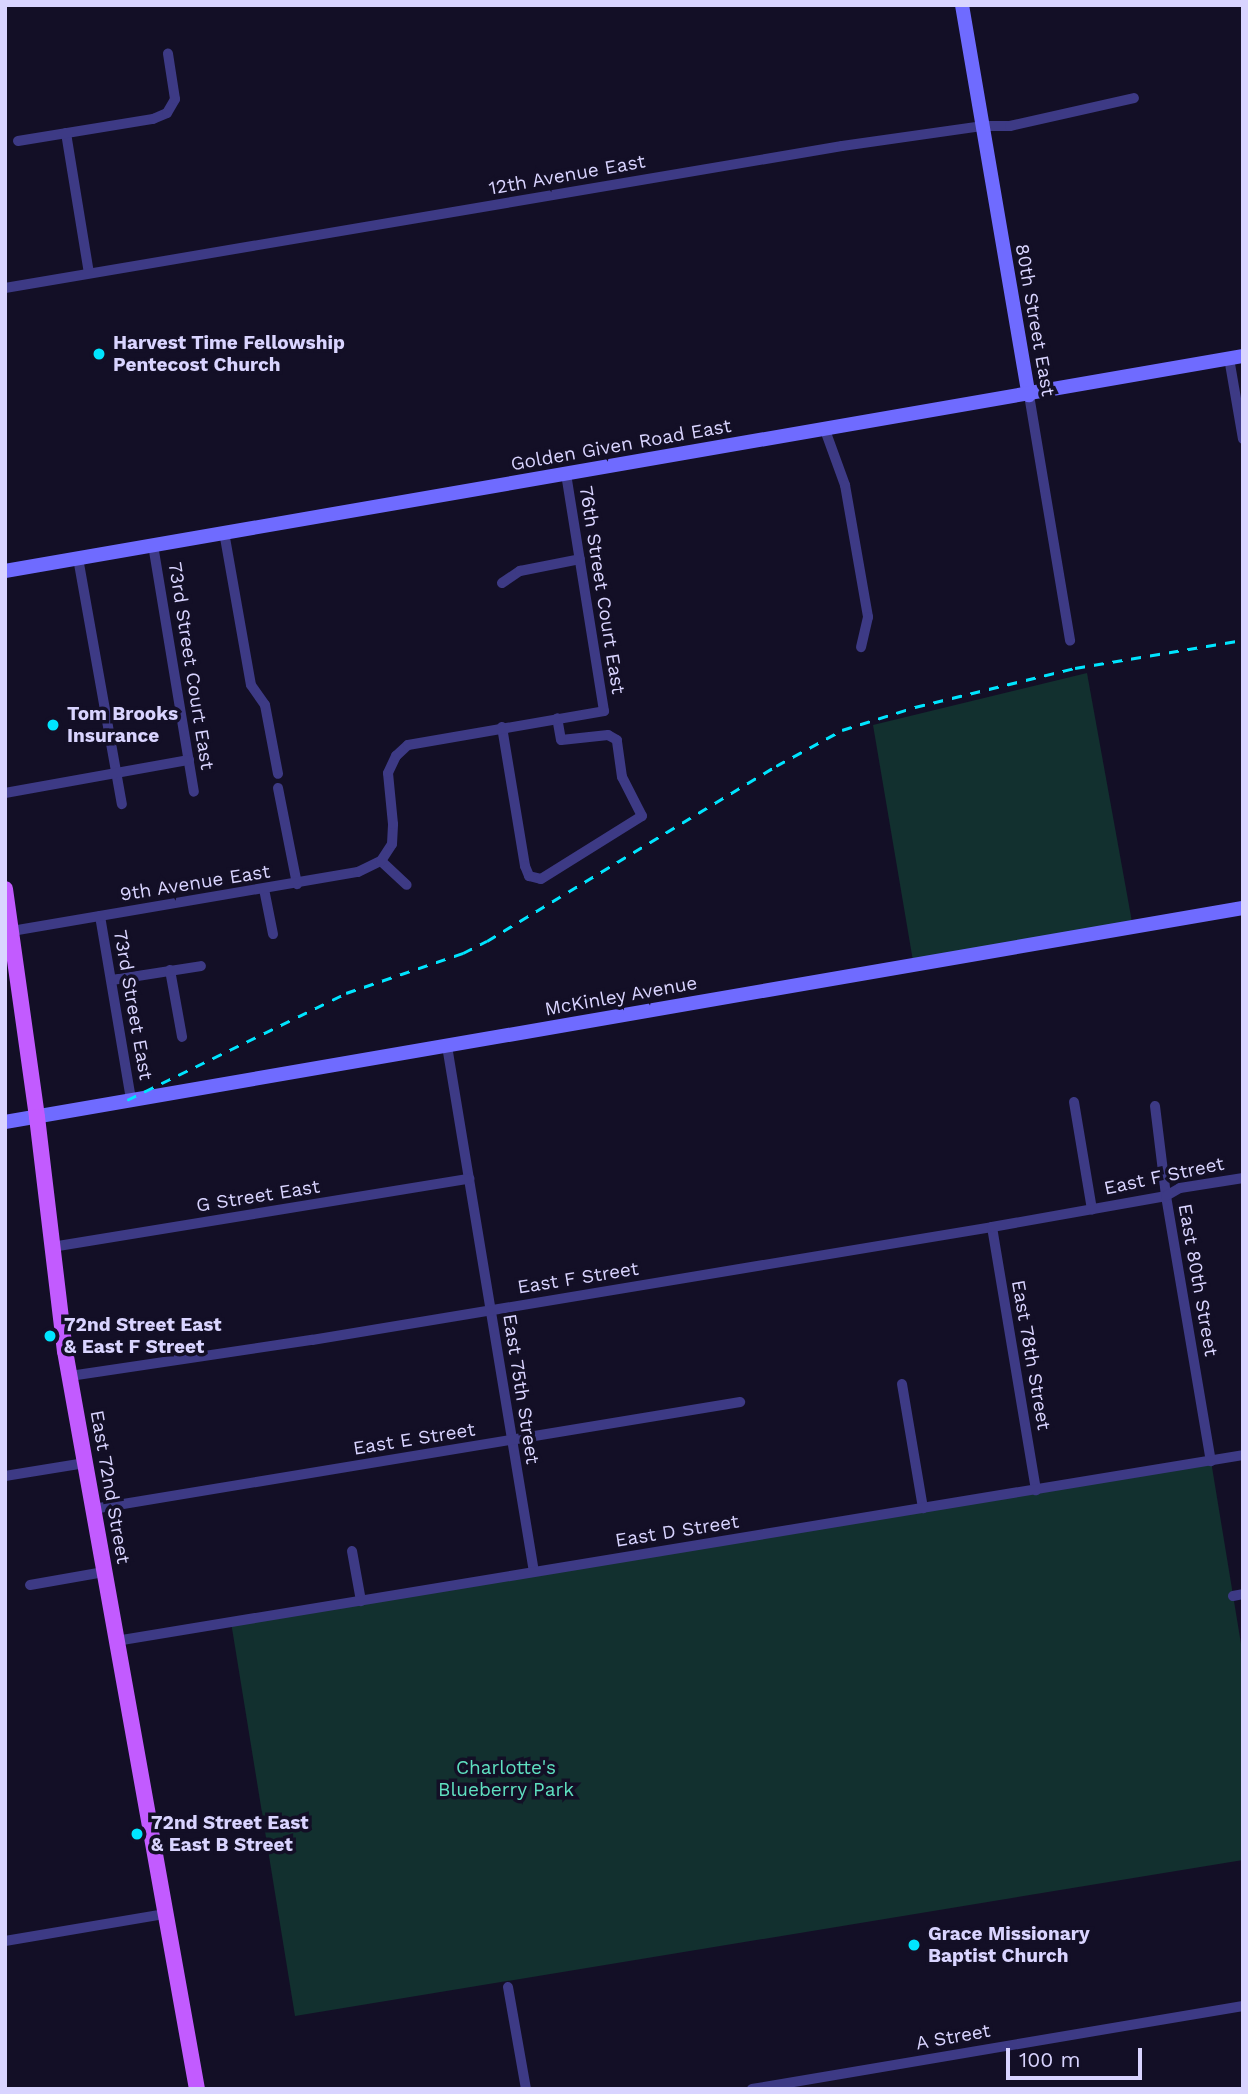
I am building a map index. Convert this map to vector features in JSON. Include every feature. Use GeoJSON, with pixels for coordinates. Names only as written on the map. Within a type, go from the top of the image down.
{"type":"FeatureCollection","features":[{"type":"Feature","properties":{"kind":"main road","name":"East 72nd Street"},"geometry":{"type":"LineString","coordinates":[[5,889],[37,1116],[69,1376],[197,2089]]}},
{"type":"Feature","properties":{"kind":"street","name":"80th Street East"},"geometry":{"type":"LineString","coordinates":[[962,5],[1070,641]]}},
{"type":"Feature","properties":{"kind":"street"},"geometry":{"type":"LineString","coordinates":[[18,141],[153,119],[170,111],[175,96],[168,54]]}},
{"type":"Feature","properties":{"kind":"street","name":"12th Avenue East"},"geometry":{"type":"LineString","coordinates":[[5,288],[842,146],[982,125],[1010,126],[1134,98]]}},
{"type":"Feature","properties":{"kind":"street"},"geometry":{"type":"LineString","coordinates":[[66,133],[89,273]]}},
{"type":"Feature","properties":{"kind":"street"},"geometry":{"type":"LineString","coordinates":[[1236,357],[1243,439]]}},
{"type":"Feature","properties":{"kind":"street","name":"Golden Given Road East"},"geometry":{"type":"LineString","coordinates":[[5,571],[1236,357]]}},
{"type":"Feature","properties":{"kind":"street"},"geometry":{"type":"LineString","coordinates":[[825,430],[845,485],[868,617],[861,647]]}},
{"type":"Feature","properties":{"kind":"street","name":"76th Street Court East"},"geometry":{"type":"LineString","coordinates":[[557,718],[604,711],[566,475]]}},
{"type":"Feature","properties":{"kind":"street"},"geometry":{"type":"LineString","coordinates":[[224,532],[251,685],[265,705],[278,774]]}},
{"type":"Feature","properties":{"kind":"street","name":"73rd Street Court East"},"geometry":{"type":"LineString","coordinates":[[153,545],[194,792]]}},
{"type":"Feature","properties":{"kind":"street"},"geometry":{"type":"LineString","coordinates":[[78,558],[122,804]]}},
{"type":"Feature","properties":{"kind":"street"},"geometry":{"type":"LineString","coordinates":[[502,583],[520,571],[580,559]]}},
{"type":"Feature","properties":{"kind":"street"},"geometry":{"type":"LineString","coordinates":[[407,885],[381,861],[394,834],[387,783],[390,766],[396,756],[408,745],[418,742],[502,727],[557,718],[561,740],[608,735],[617,740],[622,777],[642,816],[557,871],[541,879],[532,878],[526,872],[523,858],[502,727]]}},
{"type":"Feature","properties":{"kind":"street"},"geometry":{"type":"LineString","coordinates":[[5,793],[189,760]]}},
{"type":"Feature","properties":{"kind":"street"},"geometry":{"type":"LineString","coordinates":[[278,788],[297,884]]}},
{"type":"Feature","properties":{"kind":"street","name":"9th Avenue East"},"geometry":{"type":"LineString","coordinates":[[9,931],[297,884],[358,872],[381,861]]}},
{"type":"Feature","properties":{"kind":"street"},"geometry":{"type":"LineString","coordinates":[[264,889],[273,934]]}},
{"type":"Feature","properties":{"kind":"street","name":"McKinley Avenue"},"geometry":{"type":"LineString","coordinates":[[5,1122],[1243,908]]}},
{"type":"Feature","properties":{"kind":"street","name":"73rd Street East"},"geometry":{"type":"LineString","coordinates":[[100,916],[131,1100]]}},
{"type":"Feature","properties":{"kind":"street"},"geometry":{"type":"LineString","coordinates":[[112,980],[201,966]]}},
{"type":"Feature","properties":{"kind":"street"},"geometry":{"type":"LineString","coordinates":[[170,970],[183,1037]]}},
{"type":"Feature","properties":{"kind":"street","name":"East 75th Street"},"geometry":{"type":"LineString","coordinates":[[447,1046],[534,1572]]}},
{"type":"Feature","properties":{"kind":"street","name":"East F Street"},"geometry":{"type":"LineString","coordinates":[[1074,1102],[1092,1209]]}},
{"type":"Feature","properties":{"kind":"street","name":"East 80th Street"},"geometry":{"type":"LineString","coordinates":[[1155,1106],[1166,1196],[1211,1461]]}},
{"type":"Feature","properties":{"kind":"street","name":"East F Street"},"geometry":{"type":"LineString","coordinates":[[69,1376],[992,1227],[1166,1196],[1180,1188],[1243,1178]]}},
{"type":"Feature","properties":{"kind":"street","name":"G Street East"},"geometry":{"type":"LineString","coordinates":[[52,1247],[469,1179]]}},
{"type":"Feature","properties":{"kind":"street","name":"East 78th Street"},"geometry":{"type":"LineString","coordinates":[[992,1227],[1036,1490]]}},
{"type":"Feature","properties":{"kind":"street"},"geometry":{"type":"LineString","coordinates":[[902,1384],[923,1508]]}},
{"type":"Feature","properties":{"kind":"street","name":"East E Street"},"geometry":{"type":"LineString","coordinates":[[93,1509],[740,1402]]}},
{"type":"Feature","properties":{"kind":"street","name":"East D Street"},"geometry":{"type":"LineString","coordinates":[[116,1641],[1243,1455]]}},
{"type":"Feature","properties":{"kind":"street"},"geometry":{"type":"LineString","coordinates":[[5,1476],[85,1464]]}},
{"type":"Feature","properties":{"kind":"street"},"geometry":{"type":"LineString","coordinates":[[352,1551],[361,1601]]}},
{"type":"Feature","properties":{"kind":"street"},"geometry":{"type":"LineString","coordinates":[[30,1585],[104,1572]]}},
{"type":"Feature","properties":{"kind":"street"},"geometry":{"type":"LineString","coordinates":[[5,1941],[164,1914]]}},
{"type":"Feature","properties":{"kind":"street"},"geometry":{"type":"LineString","coordinates":[[508,1987],[526,2089]]}},
{"type":"Feature","properties":{"kind":"street","name":"A Street"},"geometry":{"type":"LineString","coordinates":[[752,2089],[1243,2006]]}},
{"type":"Feature","properties":{"kind":"green space"},"geometry":{"type":"Polygon","coordinates":[[[1087,673],[1132,922],[913,961],[873,725],[1087,673]]]}},
{"type":"Feature","properties":{"kind":"green space","name":"Charlotte's Blueberry Park"},"geometry":{"type":"Polygon","coordinates":[[[1211,1461],[1243,1656],[1243,1860],[295,2016],[231,1622],[1211,1461]]]}},
{"type":"Feature","properties":{"kind":"railway"},"geometry":{"type":"LineString","coordinates":[[127,1100],[346,993],[463,953],[487,941],[776,766],[842,730],[915,707],[1075,668],[1243,640]]}},
{"type":"Feature","properties":{"kind":"place","name":"Harvest Time Fellowship Pentecost Church"},"geometry":{"type":"Point","coordinates":[99,354]}},
{"type":"Feature","properties":{"kind":"place","name":"Tom Brooks Insurance"},"geometry":{"type":"Point","coordinates":[53,725]}},
{"type":"Feature","properties":{"kind":"place","name":"72nd Street East & East F Street"},"geometry":{"type":"Point","coordinates":[50,1336]}},
{"type":"Feature","properties":{"kind":"place","name":"72nd Street East & East B Street"},"geometry":{"type":"Point","coordinates":[137,1834]}},
{"type":"Feature","properties":{"kind":"place","name":"Grace Missionary Baptist Church"},"geometry":{"type":"Point","coordinates":[914,1945]}}]}
